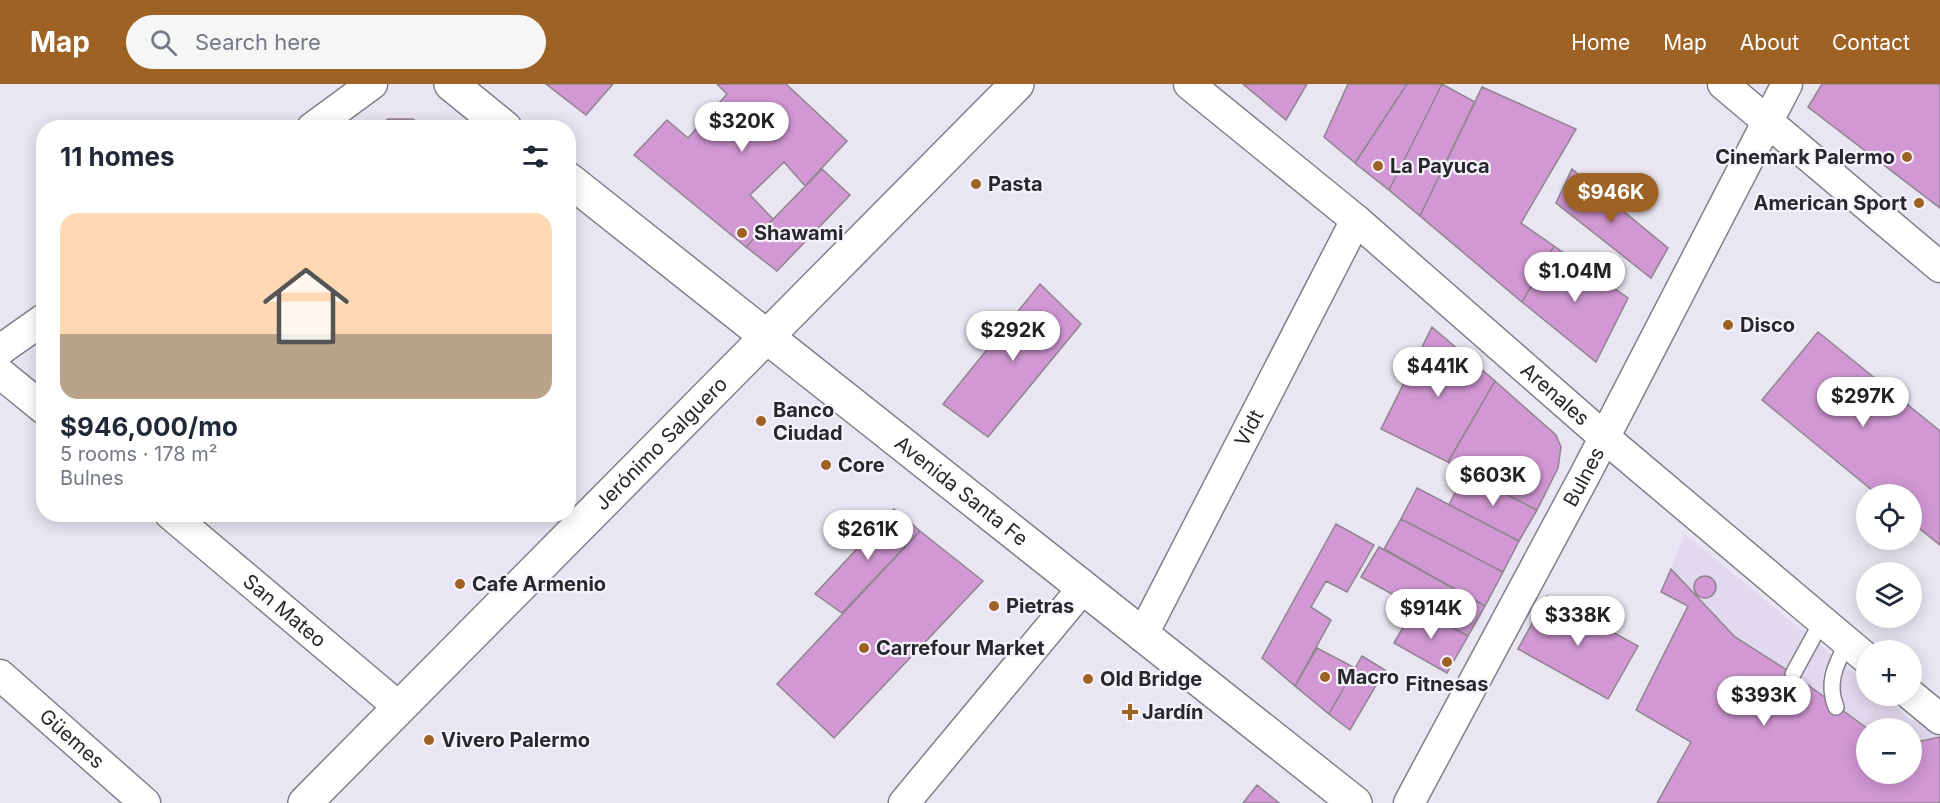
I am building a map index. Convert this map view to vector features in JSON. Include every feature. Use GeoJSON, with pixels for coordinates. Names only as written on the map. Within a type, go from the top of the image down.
{"type":"FeatureCollection","features":[{"type":"Feature","properties":{"kind":"main road"},"geometry":{"type":"LineString","coordinates":[[451,84],[495,120]]}},
{"type":"Feature","properties":{"kind":"main road","name":"Jerónimo Salguero"},"geometry":{"type":"LineString","coordinates":[[305,803],[1017,84]]}},
{"type":"Feature","properties":{"kind":"main road","name":"Avenida Santa Fe"},"geometry":{"type":"LineString","coordinates":[[576,185],[1354,803]]}},
{"type":"Feature","properties":{"kind":"street"},"geometry":{"type":"LineString","coordinates":[[323,120],[372,84]]}},
{"type":"Feature","properties":{"kind":"street","name":"Arenales"},"geometry":{"type":"LineString","coordinates":[[1189,84],[1356,220],[1604,437],[1856,649]]}},
{"type":"Feature","properties":{"kind":"street"},"geometry":{"type":"LineString","coordinates":[[1723,84],[1940,267]]}},
{"type":"Feature","properties":{"kind":"street","name":"Bulnes"},"geometry":{"type":"LineString","coordinates":[[1409,803],[1604,437],[1787,84]]}},
{"type":"Feature","properties":{"kind":"street","name":"Vidt"},"geometry":{"type":"LineString","coordinates":[[1142,636],[1356,220]]}},
{"type":"Feature","properties":{"kind":"street"},"geometry":{"type":"LineString","coordinates":[[0,350],[36,325]]}},
{"type":"Feature","properties":{"kind":"street"},"geometry":{"type":"LineString","coordinates":[[0,372],[36,402]]}},
{"type":"Feature","properties":{"kind":"street","name":"San Mateo"},"geometry":{"type":"LineString","coordinates":[[179,522],[400,708]]}},
{"type":"Feature","properties":{"kind":"street"},"geometry":{"type":"LineString","coordinates":[[904,803],[1083,588]]}},
{"type":"Feature","properties":{"kind":"street","name":"Güemes"},"geometry":{"type":"LineString","coordinates":[[0,675],[145,803]]}},
{"type":"Feature","properties":{"kind":"street"},"geometry":{"type":"LineString","coordinates":[[1922,704],[1940,719]]}},
{"type":"Feature","properties":{"kind":"lane"},"geometry":{"type":"LineString","coordinates":[[1793,674],[1822,621]]}},
{"type":"Feature","properties":{"kind":"lane"},"geometry":{"type":"LineString","coordinates":[[1836,707],[1832,696],[1832,677],[1856,651]]}},
{"type":"Feature","properties":{"kind":"shaded area"},"geometry":{"type":"Polygon","coordinates":[[[1685,534],[1856,675],[1856,706],[1894,706],[1909,718],[1856,718],[1856,784],[1922,784],[1922,723],[1940,722],[1940,803],[1657,803],[1691,742],[1636,710],[1688,607],[1661,592],[1685,534]]]}},
{"type":"Feature","properties":{"kind":"building"},"geometry":{"type":"Polygon","coordinates":[[[546,84],[613,84],[586,115],[546,84]]]}},
{"type":"Feature","properties":{"kind":"building"},"geometry":{"type":"Polygon","coordinates":[[[717,84],[786,84],[847,141],[805,186],[784,162],[750,195],[773,219],[746,247],[634,155],[667,120],[688,138],[727,94],[717,84]]]}},
{"type":"Feature","properties":{"kind":"building"},"geometry":{"type":"Polygon","coordinates":[[[1243,84],[1307,84],[1286,120],[1243,84]]]}},
{"type":"Feature","properties":{"kind":"building"},"geometry":{"type":"Polygon","coordinates":[[[1348,84],[1407,84],[1355,163],[1324,137],[1348,84]]]}},
{"type":"Feature","properties":{"kind":"building"},"geometry":{"type":"Polygon","coordinates":[[[1407,84],[1442,84],[1389,190],[1355,163],[1407,84]]]}},
{"type":"Feature","properties":{"kind":"building"},"geometry":{"type":"Polygon","coordinates":[[[1442,84],[1475,102],[1420,216],[1389,190],[1442,84]]]}},
{"type":"Feature","properties":{"kind":"building","name":"Cinemark Palermo"},"geometry":{"type":"Polygon","coordinates":[[[1822,84],[1940,84],[1940,208],[1808,107],[1822,84]]]}},
{"type":"Feature","properties":{"kind":"building"},"geometry":{"type":"Polygon","coordinates":[[[1482,87],[1576,129],[1521,223],[1554,246],[1522,302],[1420,216],[1482,87]]]}},
{"type":"Feature","properties":{"kind":"building"},"geometry":{"type":"Polygon","coordinates":[[[413,119],[414,120],[387,120],[413,119]]]}},
{"type":"Feature","properties":{"kind":"building"},"geometry":{"type":"Polygon","coordinates":[[[822,169],[850,195],[777,271],[746,247],[822,169]]]}},
{"type":"Feature","properties":{"kind":"building"},"geometry":{"type":"Polygon","coordinates":[[[1572,169],[1668,248],[1651,278],[1556,203],[1572,169]]]}},
{"type":"Feature","properties":{"kind":"building"},"geometry":{"type":"Polygon","coordinates":[[[1554,246],[1628,298],[1596,362],[1522,302],[1554,246]]]}},
{"type":"Feature","properties":{"kind":"building"},"geometry":{"type":"Polygon","coordinates":[[[1040,284],[1081,324],[988,437],[943,404],[1040,284]]]}},
{"type":"Feature","properties":{"kind":"building"},"geometry":{"type":"Polygon","coordinates":[[[1432,327],[1495,381],[1448,462],[1381,429],[1432,327]]]}},
{"type":"Feature","properties":{"kind":"building"},"geometry":{"type":"Polygon","coordinates":[[[1818,332],[1940,431],[1940,545],[1922,531],[1922,484],[1865,484],[1762,400],[1818,332]]]}},
{"type":"Feature","properties":{"kind":"building"},"geometry":{"type":"Polygon","coordinates":[[[1495,381],[1556,435],[1561,447],[1558,468],[1537,510],[1448,462],[1495,381]]]}},
{"type":"Feature","properties":{"kind":"building"},"geometry":{"type":"Polygon","coordinates":[[[1465,473],[1537,510],[1519,541],[1449,505],[1465,473]]]}},
{"type":"Feature","properties":{"kind":"building"},"geometry":{"type":"Polygon","coordinates":[[[1417,488],[1519,541],[1503,572],[1401,519],[1417,488]]]}},
{"type":"Feature","properties":{"kind":"building"},"geometry":{"type":"Polygon","coordinates":[[[894,509],[920,531],[842,613],[815,594],[894,509]]]}},
{"type":"Feature","properties":{"kind":"building"},"geometry":{"type":"Polygon","coordinates":[[[1401,519],[1503,572],[1485,606],[1384,549],[1401,519]]]}},
{"type":"Feature","properties":{"kind":"building"},"geometry":{"type":"Polygon","coordinates":[[[1336,524],[1374,545],[1347,592],[1326,581],[1311,607],[1331,620],[1295,686],[1262,658],[1336,524]]]}},
{"type":"Feature","properties":{"kind":"building","name":"Carrefour Market"},"geometry":{"type":"Polygon","coordinates":[[[920,531],[983,581],[834,738],[777,684],[920,531]]]}},
{"type":"Feature","properties":{"kind":"building"},"geometry":{"type":"Polygon","coordinates":[[[1379,547],[1485,606],[1468,636],[1361,577],[1379,547]]]}},
{"type":"Feature","properties":{"kind":"building"},"geometry":{"type":"Polygon","coordinates":[[[1671,569],[1735,637],[1793,674],[1856,720],[1856,784],[1922,784],[1922,741],[1940,737],[1940,803],[1657,803],[1691,742],[1636,710],[1688,606],[1661,592],[1671,569]]]}},
{"type":"Feature","properties":{"kind":"building"},"geometry":{"type":"Polygon","coordinates":[[[1705,576],[1713,579],[1716,587],[1713,595],[1705,598],[1697,595],[1694,587],[1697,579],[1705,576]]]}},
{"type":"Feature","properties":{"kind":"building"},"geometry":{"type":"Polygon","coordinates":[[[1547,596],[1638,646],[1608,699],[1518,649],[1547,596]]]}},
{"type":"Feature","properties":{"kind":"building"},"geometry":{"type":"Polygon","coordinates":[[[1415,607],[1468,636],[1447,673],[1394,643],[1415,607]]]}},
{"type":"Feature","properties":{"kind":"building","name":"Macro"},"geometry":{"type":"Polygon","coordinates":[[[1317,648],[1355,668],[1329,714],[1295,686],[1317,648]]]}},
{"type":"Feature","properties":{"kind":"building"},"geometry":{"type":"Polygon","coordinates":[[[1362,656],[1385,670],[1350,730],[1329,714],[1362,656]]]}},
{"type":"Feature","properties":{"kind":"building"},"geometry":{"type":"Polygon","coordinates":[[[1257,785],[1279,803],[1243,803],[1257,785]]]}},
{"type":"Feature","properties":{"kind":"place","name":"Cinemark Palermo"},"geometry":{"type":"Point","coordinates":[1907,157]}},
{"type":"Feature","properties":{"kind":"place","name":"La Payuca"},"geometry":{"type":"Point","coordinates":[1378,166]}},
{"type":"Feature","properties":{"kind":"place","name":"Pasta"},"geometry":{"type":"Point","coordinates":[976,184]}},
{"type":"Feature","properties":{"kind":"place","name":"American Sport"},"geometry":{"type":"Point","coordinates":[1919,203]}},
{"type":"Feature","properties":{"kind":"place","name":"Shawami"},"geometry":{"type":"Point","coordinates":[742,233]}},
{"type":"Feature","properties":{"kind":"place","name":"Disco"},"geometry":{"type":"Point","coordinates":[1728,325]}},
{"type":"Feature","properties":{"kind":"place","name":"Banco Ciudad"},"geometry":{"type":"Point","coordinates":[761,421]}},
{"type":"Feature","properties":{"kind":"place","name":"Core"},"geometry":{"type":"Point","coordinates":[826,465]}},
{"type":"Feature","properties":{"kind":"place","name":"Cafe Armenio"},"geometry":{"type":"Point","coordinates":[460,584]}},
{"type":"Feature","properties":{"kind":"place","name":"Pietras"},"geometry":{"type":"Point","coordinates":[994,606]}},
{"type":"Feature","properties":{"kind":"place","name":"Carrefour Market"},"geometry":{"type":"Point","coordinates":[864,648]}},
{"type":"Feature","properties":{"kind":"place","name":"Fitnesas"},"geometry":{"type":"Point","coordinates":[1447,662]}},
{"type":"Feature","properties":{"kind":"place","name":"Macro"},"geometry":{"type":"Point","coordinates":[1325,677]}},
{"type":"Feature","properties":{"kind":"place","name":"Old Bridge"},"geometry":{"type":"Point","coordinates":[1088,679]}},
{"type":"Feature","properties":{"kind":"place","name":"Jardín"},"geometry":{"type":"Point","coordinates":[1130,712]}},
{"type":"Feature","properties":{"kind":"place","name":"Vivero Palermo"},"geometry":{"type":"Point","coordinates":[429,740]}}]}
